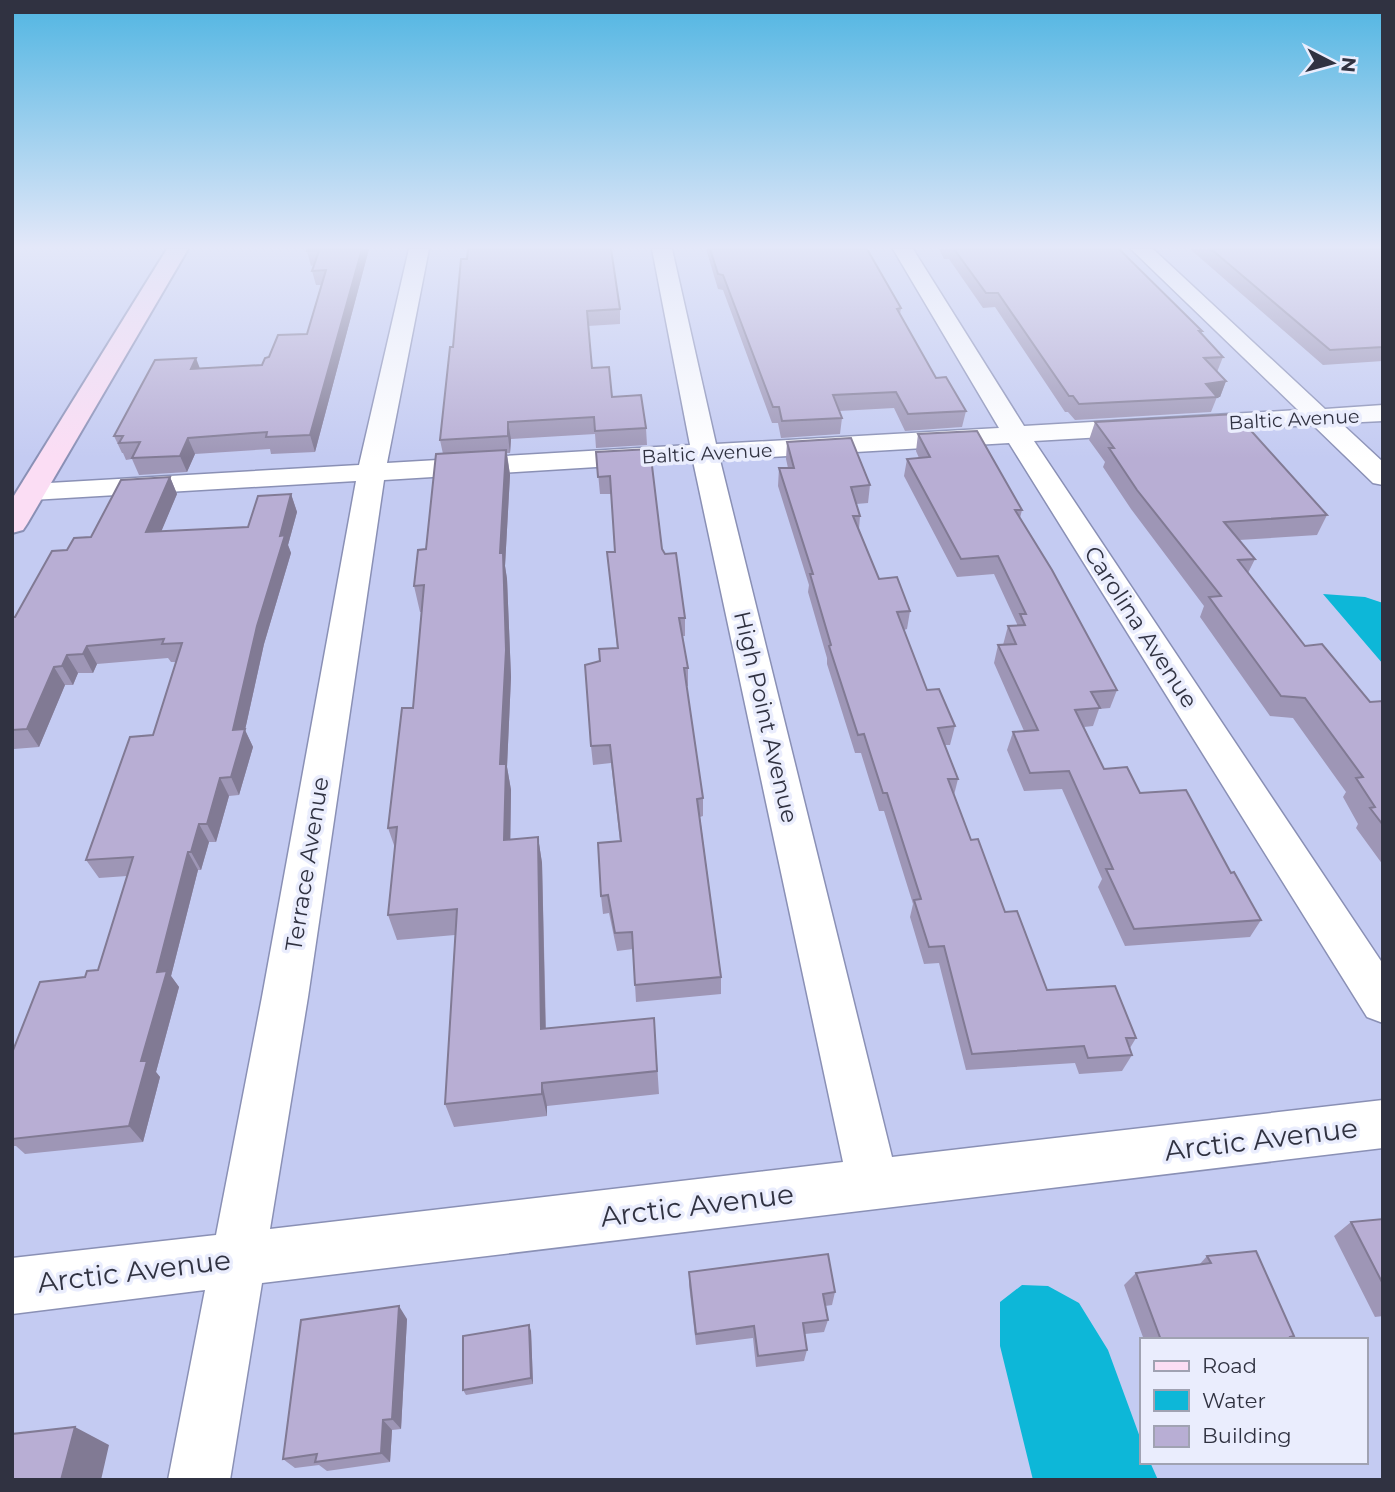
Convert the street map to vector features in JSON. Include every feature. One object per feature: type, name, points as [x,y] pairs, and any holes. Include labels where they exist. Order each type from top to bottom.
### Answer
[{"type":"street","points":[[12,524],[136,319]]},
{"type":"street","name":"Terrace Avenue","points":[[199,1480],[285,997],[371,473],[404,319]]},
{"type":"street","name":"High Point Avenue","points":[[677,319],[705,453],[873,1184]]},
{"type":"street","name":"Carolina Avenue","points":[[945,319],[1017,435],[1383,1003]]},
{"type":"street","points":[[1214,319],[1383,477]]},
{"type":"street","name":"Baltic Avenue","points":[[32,492],[1383,413]]},
{"type":"street","name":"Arctic Avenue","points":[[12,1286],[1383,1124]]},
{"type":"water","points":[[1323,594],[1365,597],[1383,603],[1383,664]]},
{"type":"water","points":[[1022,1285],[1048,1286],[1079,1303],[1108,1350],[1140,1437],[1140,1464],[1151,1464],[1158,1480],[1033,1480],[1000,1346],[1000,1302]]},
{"type":"building","points":[[312,319],[343,319],[310,435],[266,437],[267,432],[188,438],[180,456],[132,458],[140,442],[119,443],[123,436],[114,436],[155,360],[196,358],[191,369],[262,365],[265,358],[269,357],[278,335],[307,334]]},
{"type":"building","points":[[456,319],[588,319],[592,368],[609,367],[612,397],[641,395],[646,428],[595,431],[594,417],[508,422],[508,436],[440,440],[450,347],[453,347]]},
{"type":"building","points":[[740,319],[902,319],[936,378],[946,377],[966,411],[908,414],[896,392],[833,395],[842,418],[782,421],[779,407],[773,407]]},
{"type":"building","points":[[1016,319],[1189,319],[1223,357],[1204,358],[1226,381],[1206,384],[1217,397],[1079,404],[1073,396],[1069,396]]},
{"type":"building","points":[[1293,319],[1383,319],[1383,347],[1330,350]]},
{"type":"building","points":[[1236,414],[1327,515],[1224,522],[1255,559],[1238,560],[1305,646],[1322,644],[1370,702],[1383,701],[1383,825],[1370,808],[1375,807],[1356,778],[1363,777],[1305,698],[1281,696],[1209,597],[1221,596],[1137,490],[1109,448],[1114,448],[1095,422]]},
{"type":"building","points":[[977,431],[1022,510],[1015,510],[1052,570],[1117,690],[1091,692],[1100,708],[1075,710],[1104,769],[1127,767],[1140,793],[1186,790],[1231,873],[1234,872],[1261,920],[1134,929],[1106,869],[1113,869],[1069,771],[1030,773],[1013,732],[1038,730],[998,645],[1016,644],[1008,626],[1025,625],[1020,614],[1026,614],[998,556],[961,559],[907,459],[930,457],[918,434]]},
{"type":"building","points":[[851,438],[870,485],[851,487],[860,516],[853,516],[879,579],[897,577],[910,611],[897,612],[927,690],[939,689],[955,726],[938,728],[958,779],[948,779],[971,840],[978,839],[1005,912],[1017,911],[1047,990],[1115,986],[1136,1038],[1126,1038],[1132,1055],[1088,1058],[1084,1046],[972,1054],[944,946],[929,947],[914,900],[921,899],[887,793],[883,793],[864,734],[858,735],[829,646],[831,645],[810,574],[813,574],[779,468],[794,468],[787,442]]},
{"type":"building","points":[[650,449],[662,549],[665,554],[676,553],[685,618],[679,618],[688,668],[684,668],[703,798],[697,799],[721,977],[635,985],[632,932],[615,933],[608,895],[601,896],[598,843],[621,841],[610,745],[591,746],[585,665],[600,661],[599,649],[618,648],[607,552],[615,552],[610,476],[598,477],[596,452]]},
{"type":"building","points":[[506,450],[500,553],[503,553],[506,650],[500,764],[506,764],[504,840],[538,837],[541,1029],[654,1018],[657,1071],[542,1083],[542,1094],[445,1104],[457,909],[388,915],[397,827],[388,828],[402,708],[413,708],[424,585],[414,586],[418,550],[426,549],[436,454]]},
{"type":"building","points":[[170,477],[146,532],[248,527],[258,496],[291,494],[280,536],[285,535],[257,626],[233,730],[245,729],[231,777],[220,778],[207,824],[199,824],[191,852],[188,852],[157,972],[167,971],[141,1061],[147,1061],[129,1126],[12,1139],[12,1053],[40,982],[85,977],[87,971],[98,970],[133,857],[86,860],[130,737],[153,735],[182,643],[162,644],[164,639],[87,646],[83,654],[67,655],[62,666],[54,667],[27,729],[12,730],[12,617],[15,617],[52,551],[67,550],[74,538],[91,537],[121,480]]},
{"type":"building","points":[[1383,1219],[1383,1284],[1351,1222]]},
{"type":"building","points":[[1256,1251],[1294,1336],[1160,1338],[1136,1273],[1211,1263],[1207,1256]]},
{"type":"building","points":[[828,1254],[835,1292],[823,1294],[828,1320],[803,1323],[807,1350],[758,1356],[754,1326],[696,1334],[689,1272]]},
{"type":"building","points":[[399,1306],[392,1419],[383,1420],[381,1453],[315,1462],[317,1454],[283,1459],[301,1320]]},
{"type":"building","points":[[529,1325],[531,1378],[463,1390],[463,1336]]},
{"type":"building","points":[[75,1427],[61,1480],[12,1480],[12,1434]]}]
